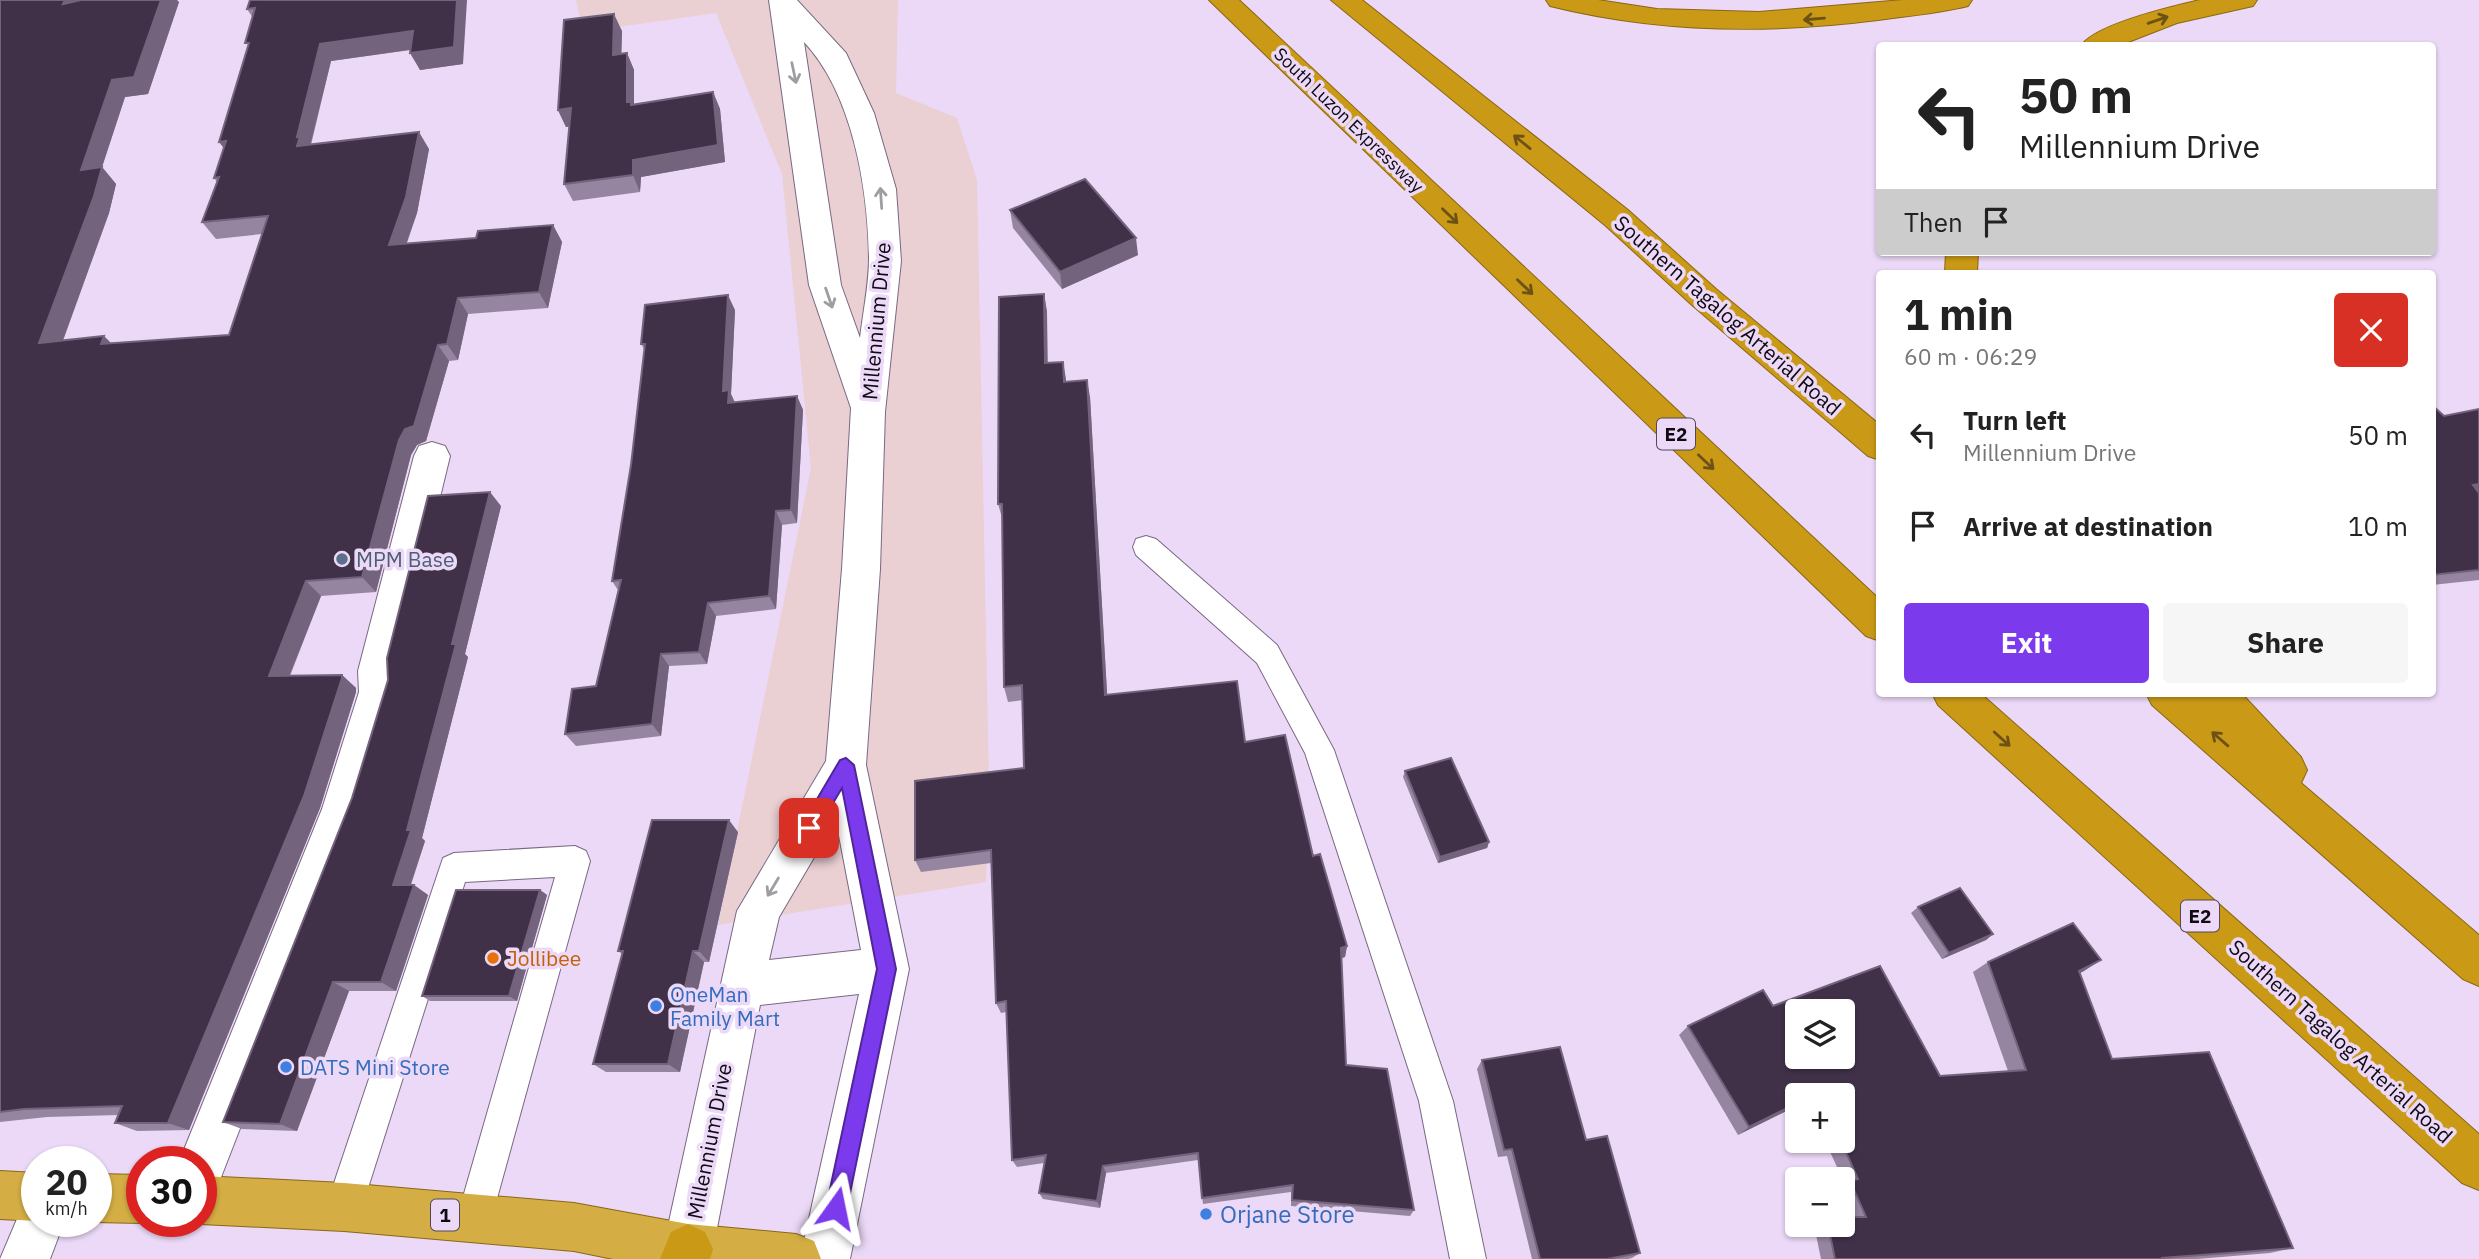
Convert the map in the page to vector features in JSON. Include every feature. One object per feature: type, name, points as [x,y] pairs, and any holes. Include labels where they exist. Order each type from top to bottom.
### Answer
[{"type":"highway","name":"South Luzon Expressway","points":[[1223,0],[1876,621]]},
{"type":"highway","name":"Southern Tagalog Arterial Road","points":[[1345,0],[1576,184],[1876,443]]},
{"type":"highway","points":[[1560,0],[1656,17],[1798,21],[1882,13],[1958,0]]},
{"type":"highway","points":[[2102,42],[2116,34],[2189,9],[2243,0]]},
{"type":"highway","name":"Southern Tagalog Arterial Road","points":[[1956,697],[2464,1152]]},
{"type":"highway","points":[[2171,697],[2479,964]]},
{"type":"highway","points":[[2220,697],[2419,913]]},
{"type":"highway","points":[[0,1195],[21,1196]]},
{"type":"highway","name":"1","points":[[217,1201],[344,1207],[574,1227],[686,1254],[796,1259]]},
{"type":"street","name":"Millennium Drive","points":[[784,3],[825,285],[868,412]]},
{"type":"street","name":"Millennium Drive","points":[[784,3],[836,59],[859,113],[881,189],[885,261],[868,412],[861,569],[846,765],[887,969],[825,1259]]},
{"type":"street","points":[[210,1146],[343,809],[379,692],[378,671],[432,456]]},
{"type":"street","name":"Millennium Drive","points":[[686,1254],[741,985],[759,911],[846,765]]},
{"type":"street","points":[[741,985],[817,974],[887,969]]},
{"type":"street","points":[[25,1259],[34,1237]]},
{"type":"lane","points":[[1146,547],[1267,654],[1319,751],[1436,1101],[1468,1259]]},
{"type":"lane","points":[[344,1207],[454,868],[575,861],[475,1218]]},
{"type":"shaded area","points":[[576,0],[898,0],[896,93],[957,118],[977,180],[989,786],[986,882],[718,925],[811,468],[782,174],[716,13],[583,32]]},
{"type":"building","points":[[0,0],[65,0],[63,4],[81,0],[161,0],[134,77],[112,80],[81,170],[102,167],[94,196],[39,343],[104,336],[101,344],[229,335],[268,216],[202,222],[219,177],[214,178],[226,141],[219,142],[249,43],[245,43],[255,8],[247,9],[250,0],[457,0],[454,47],[410,53],[413,31],[320,44],[297,146],[419,132],[406,197],[389,245],[476,238],[478,231],[553,225],[539,292],[458,298],[447,344],[438,345],[414,426],[405,429],[399,440],[362,577],[306,581],[269,676],[342,675],[342,678],[304,796],[168,1123],[115,1123],[122,1106],[0,1112]]},
{"type":"building","points":[[614,14],[613,55],[627,53],[627,102],[631,102],[631,105],[713,92],[718,145],[633,160],[633,175],[564,184],[571,108],[558,110],[564,20]]},
{"type":"building","points":[[1085,179],[1136,238],[1060,272],[1010,210]]},
{"type":"building","points":[[1044,294],[1045,363],[1063,362],[1064,382],[1087,380],[1105,695],[1237,681],[1245,742],[1285,735],[1313,856],[1320,854],[1347,946],[1341,948],[1346,1065],[1387,1069],[1414,1210],[1292,1200],[1293,1185],[1202,1198],[1198,1153],[1103,1166],[1097,1201],[1039,1193],[1046,1155],[1012,1160],[1006,1001],[996,1003],[991,850],[915,860],[915,781],[1024,768],[1022,685],[1004,687],[1002,504],[998,504],[999,297]]},
{"type":"building","points":[[728,295],[723,391],[729,390],[728,403],[797,396],[791,510],[776,511],[769,596],[708,603],[699,652],[661,654],[652,724],[565,734],[572,689],[596,686],[621,580],[612,581],[631,465],[645,344],[641,344],[645,305]]},
{"type":"building","points":[[2436,409],[2444,416],[2479,409],[2479,484],[2473,485],[2479,493],[2479,570],[2436,575]]},
{"type":"building","points":[[490,492],[452,644],[456,644],[407,830],[411,830],[393,885],[414,885],[381,982],[333,982],[280,1124],[223,1122],[352,798],[388,680],[387,658],[428,496]]},
{"type":"building","points":[[1451,758],[1489,842],[1440,857],[1405,771]]},
{"type":"building","points":[[652,820],[729,820],[699,951],[693,951],[668,1064],[593,1064],[623,951],[618,951]]},
{"type":"building","points":[[1960,888],[1993,934],[1949,953],[1918,907]]},
{"type":"building","points":[[456,890],[540,890],[509,996],[422,996]]},
{"type":"building","points":[[2073,923],[2101,960],[2079,971],[2112,1059],[2209,1052],[2293,1248],[2162,1259],[1835,1259],[1830,1237],[1855,1237],[1855,1217],[1866,1217],[1855,1192],[1855,1180],[1858,1179],[1855,1167],[1846,1153],[1855,1153],[1855,1083],[1785,1083],[1785,1109],[1749,1127],[1688,1026],[1763,990],[1773,1006],[1785,1002],[1785,1069],[1855,1069],[1855,999],[1792,999],[1880,966],[1940,1076],[2026,1070],[1988,962]]},
{"type":"building","points":[[1560,1047],[1586,1140],[1607,1136],[1640,1253],[1607,1259],[1540,1259],[1512,1149],[1504,1150],[1482,1060]]},
{"type":"place","name":"MPM Base","points":[[342,559]]},
{"type":"place","name":"Jollibee","points":[[493,958]]},
{"type":"place","name":"OneMan Family Mart","points":[[656,1006]]},
{"type":"place","name":"DATS Mini Store","points":[[286,1067]]},
{"type":"place","name":"Orjane Store","points":[[1206,1214]]},
{"type":"route","points":[[809,828],[846,765],[887,969],[836,1208]]}]
